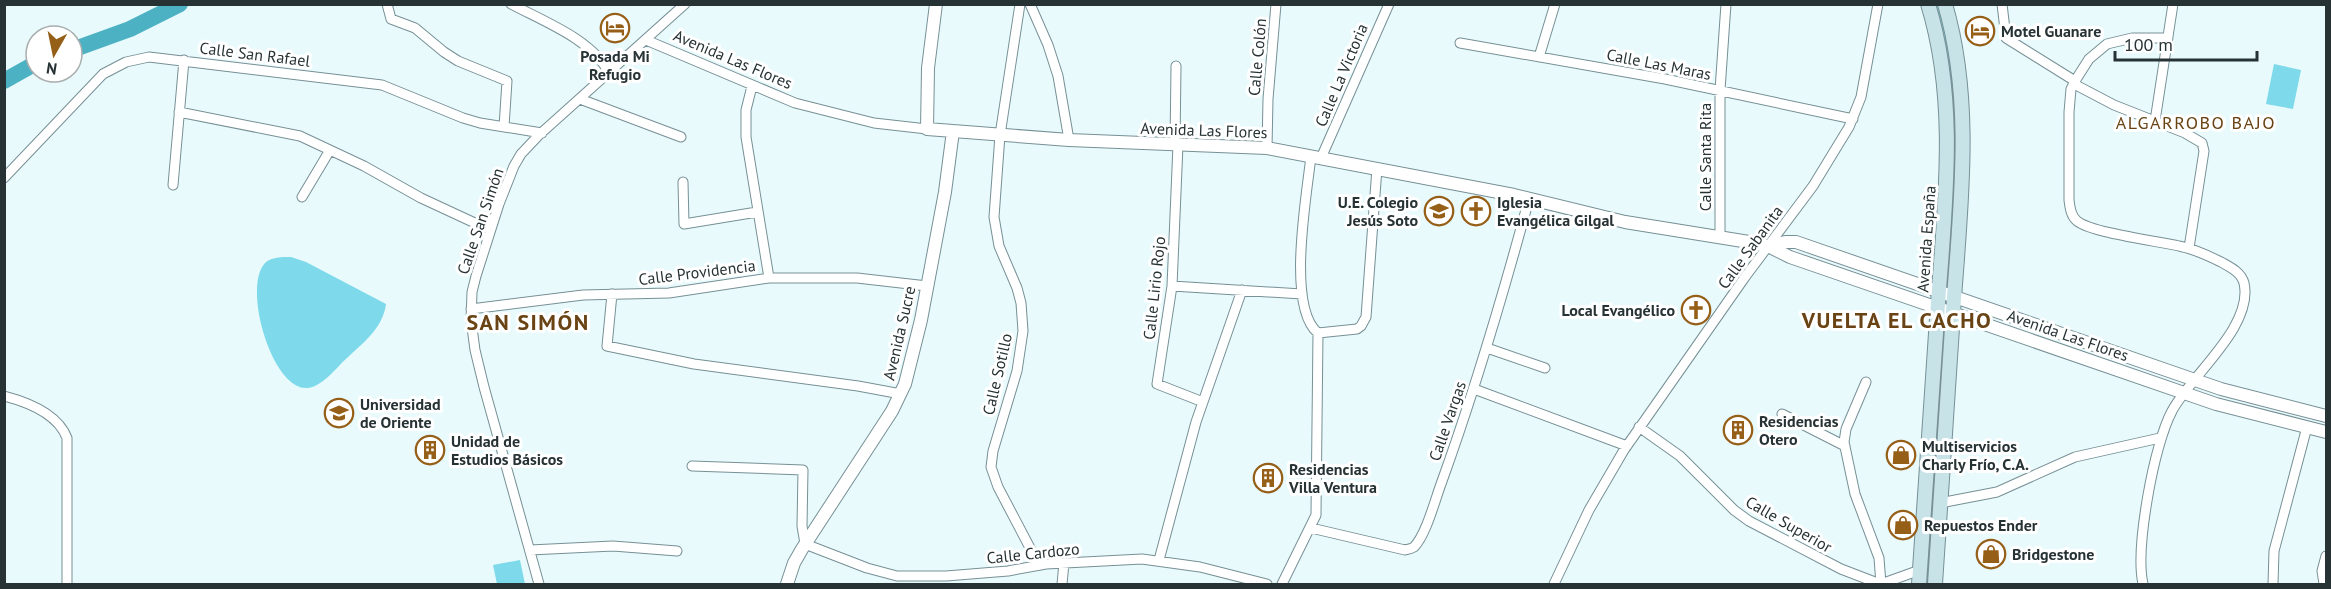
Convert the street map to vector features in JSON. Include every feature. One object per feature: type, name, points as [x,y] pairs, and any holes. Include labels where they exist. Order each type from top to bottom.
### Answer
[{"type":"main road","name":"Avenida España","points":[[1935,585],[1962,188],[1962,117],[1955,54],[1945,4]]},
{"type":"main road","name":"Avenida España","points":[[1919,585],[1946,188],[1947,134],[1943,78],[1930,10]]},
{"type":"main road","points":[[1920,570],[1936,567]]},
{"type":"street","points":[[387,4],[391,19],[394,21],[415,28],[458,61],[507,81],[504,127]]},
{"type":"street","points":[[512,4],[584,46],[599,57],[609,73]]},
{"type":"street","name":"Calle San Simón","points":[[539,585],[477,359],[471,309],[476,276],[490,231],[514,166],[521,154],[685,4]]},
{"type":"street","points":[[927,129],[928,61],[936,4]]},
{"type":"street","name":"Calle Sotillo","points":[[1020,4],[1000,135],[994,202],[995,233],[1017,288],[1022,310],[1023,331],[1017,371],[993,451],[991,466],[998,488],[1039,565]]},
{"type":"street","points":[[1030,4],[1048,45],[1058,76],[1069,140]]},
{"type":"street","name":"Calle Colón","points":[[1267,148],[1268,99],[1276,4]]},
{"type":"street","name":"Calle La Victoria","points":[[1318,333],[1310,326],[1300,283],[1301,250],[1316,157],[1389,4]]},
{"type":"street","points":[[1539,57],[1555,4]]},
{"type":"street","name":"Calle Santa Rita","points":[[1720,237],[1720,90],[1725,4]]},
{"type":"street","name":"Calle Sabanita","points":[[1554,585],[1589,510],[1639,427],[1813,186],[1838,147],[1853,119],[1863,88],[1878,4]]},
{"type":"street","points":[[1922,4],[1930,10]]},
{"type":"street","points":[[2001,4],[2006,38],[2074,83],[2114,105],[2196,138],[2204,147],[2188,248]]},
{"type":"street","points":[[2155,121],[2173,4]]},
{"type":"street","points":[[2143,585],[2142,548],[2160,438],[2171,412],[2184,392],[2227,338],[2241,308],[2244,288],[2242,278],[2230,267],[2188,248],[2084,225],[2073,216],[2069,200],[2069,112],[2074,83],[2089,59],[2108,44],[2132,38],[2168,38]]},
{"type":"street","name":"Avenida Las Flores","points":[[646,40],[795,103],[849,117],[927,129],[1000,135],[1267,148],[1529,199],[1625,222],[1768,246],[1790,257],[2237,410],[2326,432]]},
{"type":"street","name":"Calle Las Maras","points":[[1460,43],[1720,90],[1853,119]]},
{"type":"street","name":"Calle San Rafael","points":[[4,178],[89,87],[112,68],[149,57],[382,85],[464,118],[542,133]]},
{"type":"street","points":[[173,184],[184,60]]},
{"type":"street","name":"Calle Lirio Rojo","points":[[1176,66],[1177,145],[1173,286],[1157,384],[1203,402]]},
{"type":"street","points":[[752,86],[747,102],[745,123],[769,278]]},
{"type":"street","points":[[580,99],[681,137]]},
{"type":"street","points":[[179,112],[290,133],[330,150],[490,231]]},
{"type":"street","name":"Avenida Sucre","points":[[787,585],[794,563],[805,544],[901,394],[910,367],[927,286],[945,192],[952,131]]},
{"type":"street","points":[[302,197],[330,150]]},
{"type":"street","points":[[1282,585],[1311,528],[1316,509],[1318,333],[1357,329],[1366,317],[1377,168]]},
{"type":"street","points":[[683,182],[684,224],[758,212]]},
{"type":"street","name":"Calle Vargas","points":[[1311,528],[1398,548],[1414,547],[1431,510],[1487,348],[1529,199]]},
{"type":"street","name":"Avenida Las Flores","points":[[1768,246],[1796,242],[2195,380],[2241,395],[2326,416]]},
{"type":"street","name":"Calle Providencia","points":[[471,309],[583,295],[669,293],[769,278],[858,278],[927,286]]},
{"type":"street","points":[[1173,286],[1302,294]]},
{"type":"street","points":[[1159,560],[1190,443],[1242,290]]},
{"type":"street","points":[[612,294],[607,346],[694,364],[901,394]]},
{"type":"street","points":[[1487,348],[1545,368]]},
{"type":"street","points":[[1866,382],[1846,429],[1845,446],[1855,494],[1879,558],[1881,585],[1920,570]]},
{"type":"street","points":[[1473,389],[1627,446]]},
{"type":"street","points":[[4,396],[22,401],[42,411],[64,431],[67,446],[67,585]]},
{"type":"street","points":[[1782,414],[1845,446]]},
{"type":"street","name":"Calle Superior","points":[[1639,427],[1680,456],[1734,510],[1749,521],[1859,582],[1881,585]]},
{"type":"street","points":[[2273,585],[2274,551],[2307,427]]},
{"type":"street","points":[[1940,503],[1997,492],[2075,457],[2160,438]]},
{"type":"street","points":[[692,466],[803,470],[802,526],[805,544]]},
{"type":"street","name":"Calle Cardozo","points":[[805,544],[897,580],[989,573],[1064,563],[1159,560],[1228,573],[1267,585]]},
{"type":"street","points":[[530,550],[613,546],[677,551]]},
{"type":"street","points":[[2324,585],[2322,571],[2326,556]]},
{"type":"street","points":[[1062,585],[1064,563]]},
{"type":"shaded area","points":[[1934,5],[1940,5],[1954,89],[1956,173],[1953,231]]},
{"type":"shaded area","points":[[2274,64],[2301,70],[2293,109],[2266,104]]},
{"type":"shaded area","points":[[291,257],[306,262],[386,304],[377,328],[366,341],[318,385],[307,388],[294,384],[282,373],[272,356],[259,314],[257,293],[259,275],[265,263],[273,258]]},
{"type":"shaded area","points":[[520,560],[525,584],[497,584],[493,565]]},
{"type":"waterway","points":[[84,46],[130,29],[180,4]]},
{"type":"waterway","points":[[4,81],[24,70]]},
{"type":"place","name":"Posada Mi Refugio","points":[[615,28]]},
{"type":"place","name":"Motel Guanare","points":[[1980,31]]},
{"type":"place","name":"U.E. Colegio Jesús Soto","points":[[1439,211]]},
{"type":"place","name":"Iglesia Evangélica Gilgal","points":[[1476,211]]},
{"type":"place","name":"Local Evangélico","points":[[1696,310]]},
{"type":"place","name":"Universidad de Oriente","points":[[339,413]]},
{"type":"place","name":"Residencias Otero","points":[[1738,430]]},
{"type":"place","name":"Unidad de Estudios Básicos","points":[[430,450]]},
{"type":"place","name":"Multiservicios Charly Frío, C.A.","points":[[1901,455]]},
{"type":"place","name":"Residencias Villa Ventura","points":[[1268,478]]},
{"type":"place","name":"Repuestos Ender","points":[[1903,525]]},
{"type":"place","name":"Bridgestone","points":[[1991,554]]},
{"type":"district","name":"ALGARROBO BAJO","points":[[2196,123]]},
{"type":"district","name":"VUELTA EL CACHO","points":[[1897,320]]},
{"type":"district","name":"SAN SIMÓN","points":[[528,322]]}]
